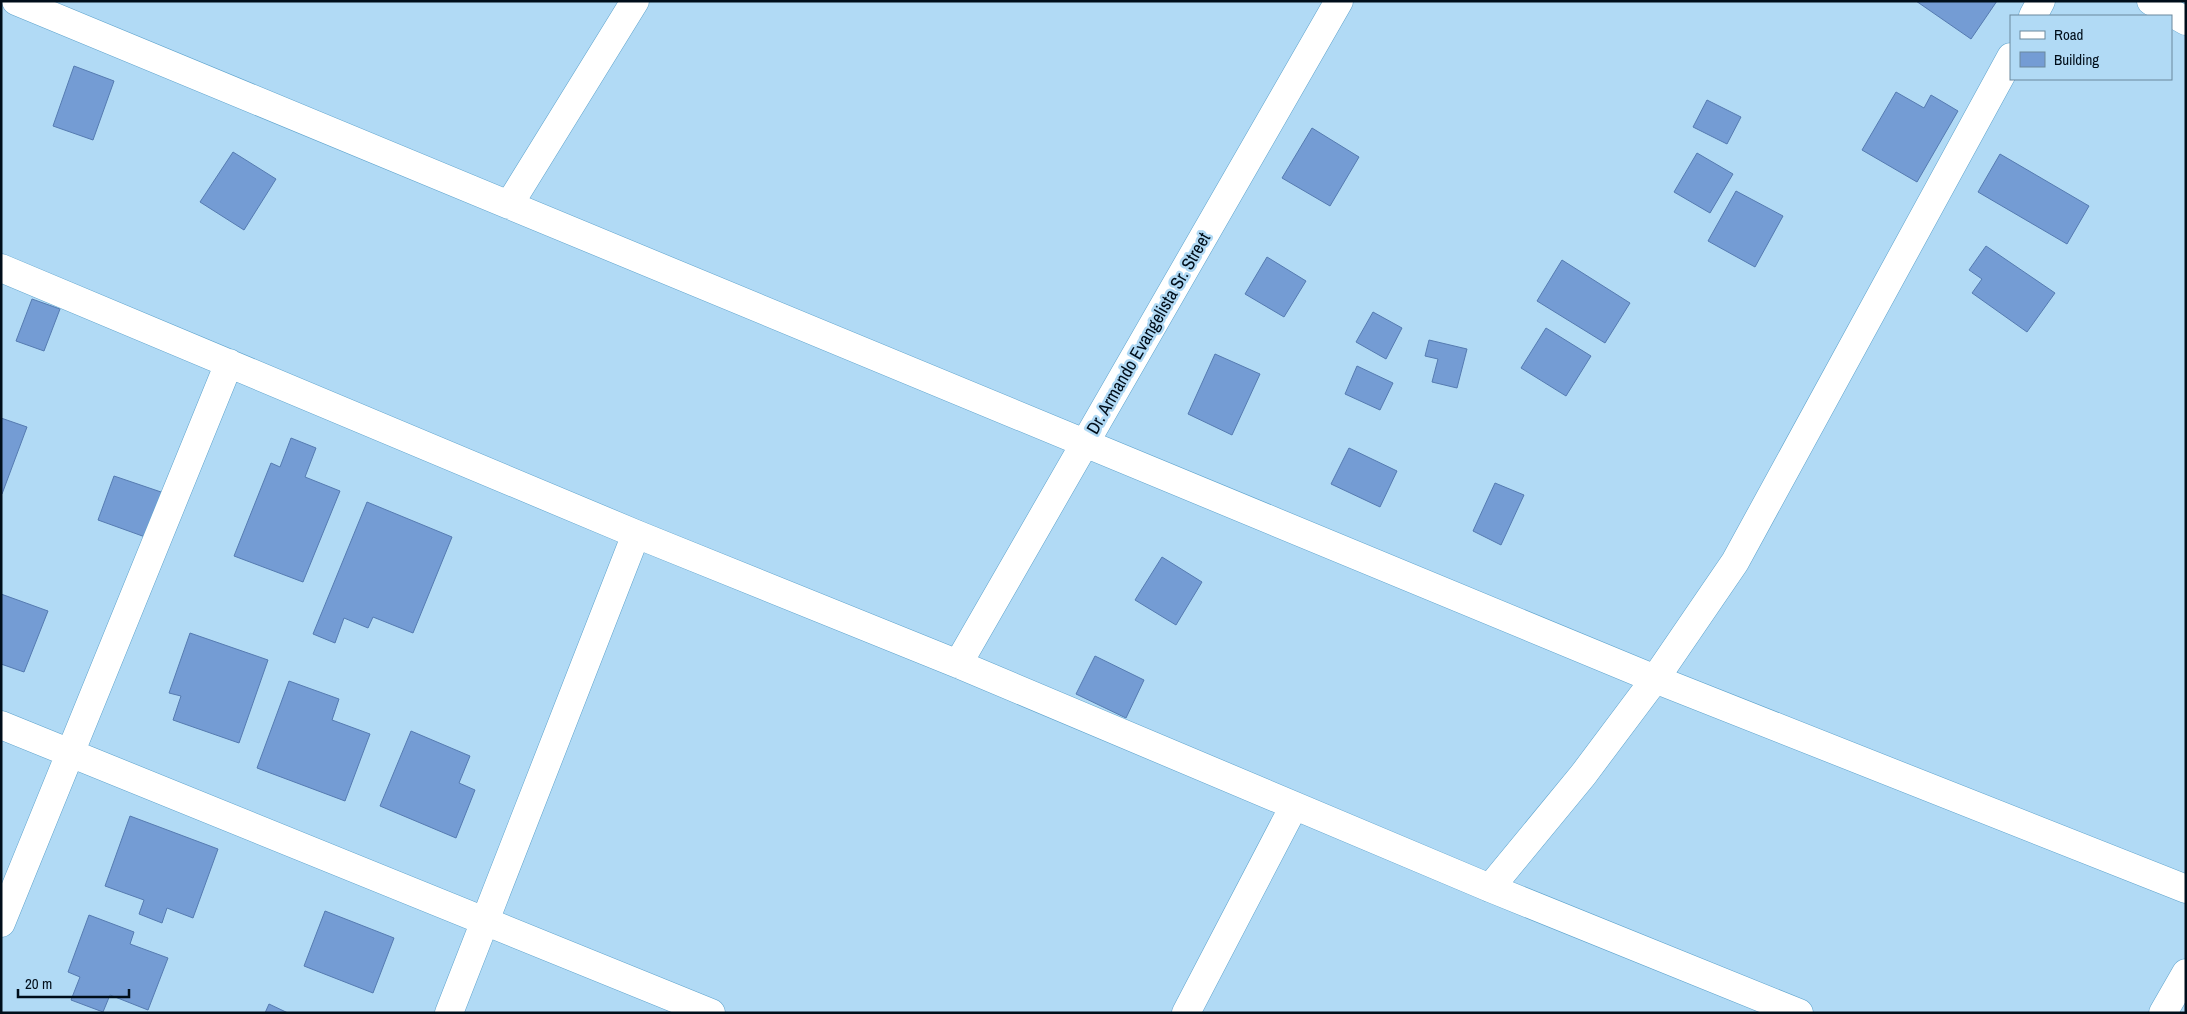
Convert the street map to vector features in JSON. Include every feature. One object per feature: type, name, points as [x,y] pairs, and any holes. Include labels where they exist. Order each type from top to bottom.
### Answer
[{"type":"street","points":[[16,1],[1085,442],[1655,680],[2186,889]]},
{"type":"street","points":[[509,204],[635,1]]},
{"type":"street","name":"Dr. Armando Evangelista Sr. Street","points":[[958,664],[1339,1]]},
{"type":"street","points":[[2034,15],[2041,1]]},
{"type":"street","points":[[2151,1],[2186,21]]},
{"type":"street","points":[[1490,888],[1582,775],[1655,680],[1735,562],[2010,59]]},
{"type":"street","points":[[1,268],[636,534],[958,664],[1490,888],[1799,1013]]},
{"type":"street","points":[[1,923],[72,754],[229,363]]},
{"type":"street","points":[[449,1013],[636,534]]},
{"type":"street","points":[[1,725],[711,1013]]},
{"type":"street","points":[[1186,1013],[1294,806]]},
{"type":"street","points":[[2163,1013],[2186,973]]},
{"type":"building","points":[[1916,1],[1997,1],[1971,39]]},
{"type":"building","points":[[74,66],[114,81],[93,140],[53,126]]},
{"type":"building","points":[[1896,92],[1924,108],[1931,95],[1958,111],[1917,182],[1862,150]]},
{"type":"building","points":[[1707,100],[1741,117],[1727,144],[1693,127]]},
{"type":"building","points":[[1312,128],[1359,157],[1330,206],[1282,178]]},
{"type":"building","points":[[233,152],[276,179],[244,230],[200,202]]},
{"type":"building","points":[[1697,153],[1733,174],[1710,213],[1674,192]]},
{"type":"building","points":[[2000,154],[2089,206],[2067,244],[1978,192]]},
{"type":"building","points":[[1736,191],[1783,216],[1755,267],[1708,241]]},
{"type":"building","points":[[1986,246],[2055,293],[2027,332],[1972,293],[1982,279],[1969,270]]},
{"type":"building","points":[[1267,257],[1306,281],[1284,317],[1245,294]]},
{"type":"building","points":[[1562,260],[1630,303],[1605,343],[1537,301]]},
{"type":"building","points":[[32,299],[60,309],[44,351],[16,341]]},
{"type":"building","points":[[1373,312],[1402,328],[1386,359],[1356,342]]},
{"type":"building","points":[[1546,328],[1591,356],[1566,396],[1521,368]]},
{"type":"building","points":[[1429,340],[1467,349],[1457,388],[1432,382],[1438,359],[1425,356]]},
{"type":"building","points":[[1215,354],[1260,374],[1232,435],[1188,414]]},
{"type":"building","points":[[1357,366],[1393,383],[1380,410],[1345,394]]},
{"type":"building","points":[[1,418],[27,427],[2,494],[1,493]]},
{"type":"building","points":[[291,438],[316,448],[305,477],[340,491],[303,582],[234,556],[271,463],[280,467]]},
{"type":"building","points":[[1349,448],[1397,471],[1380,507],[1331,484]]},
{"type":"building","points":[[114,476],[164,493],[148,538],[98,520]]},
{"type":"building","points":[[1495,483],[1524,495],[1501,545],[1473,531]]},
{"type":"building","points":[[367,502],[452,537],[413,633],[373,617],[368,628],[344,618],[335,643],[313,634]]},
{"type":"building","points":[[1162,557],[1202,582],[1176,625],[1135,600]]},
{"type":"building","points":[[1,594],[48,611],[24,672],[1,664]]},
{"type":"building","points":[[190,633],[268,660],[239,743],[173,720],[181,696],[169,693]]},
{"type":"building","points":[[1095,656],[1144,680],[1126,718],[1076,694]]},
{"type":"building","points":[[289,681],[339,699],[332,720],[370,734],[345,801],[257,768]]},
{"type":"building","points":[[411,731],[470,756],[459,783],[475,790],[456,838],[380,806]]},
{"type":"building","points":[[130,816],[218,849],[193,918],[167,908],[162,923],[139,914],[144,900],[105,886]]},
{"type":"building","points":[[325,911],[394,938],[373,993],[304,966]]},
{"type":"building","points":[[89,915],[134,932],[130,944],[168,958],[148,1010],[110,995],[103,1012],[71,1000],[80,977],[68,972]]},
{"type":"building","points":[[269,1004],[288,1013],[265,1013]]}]
